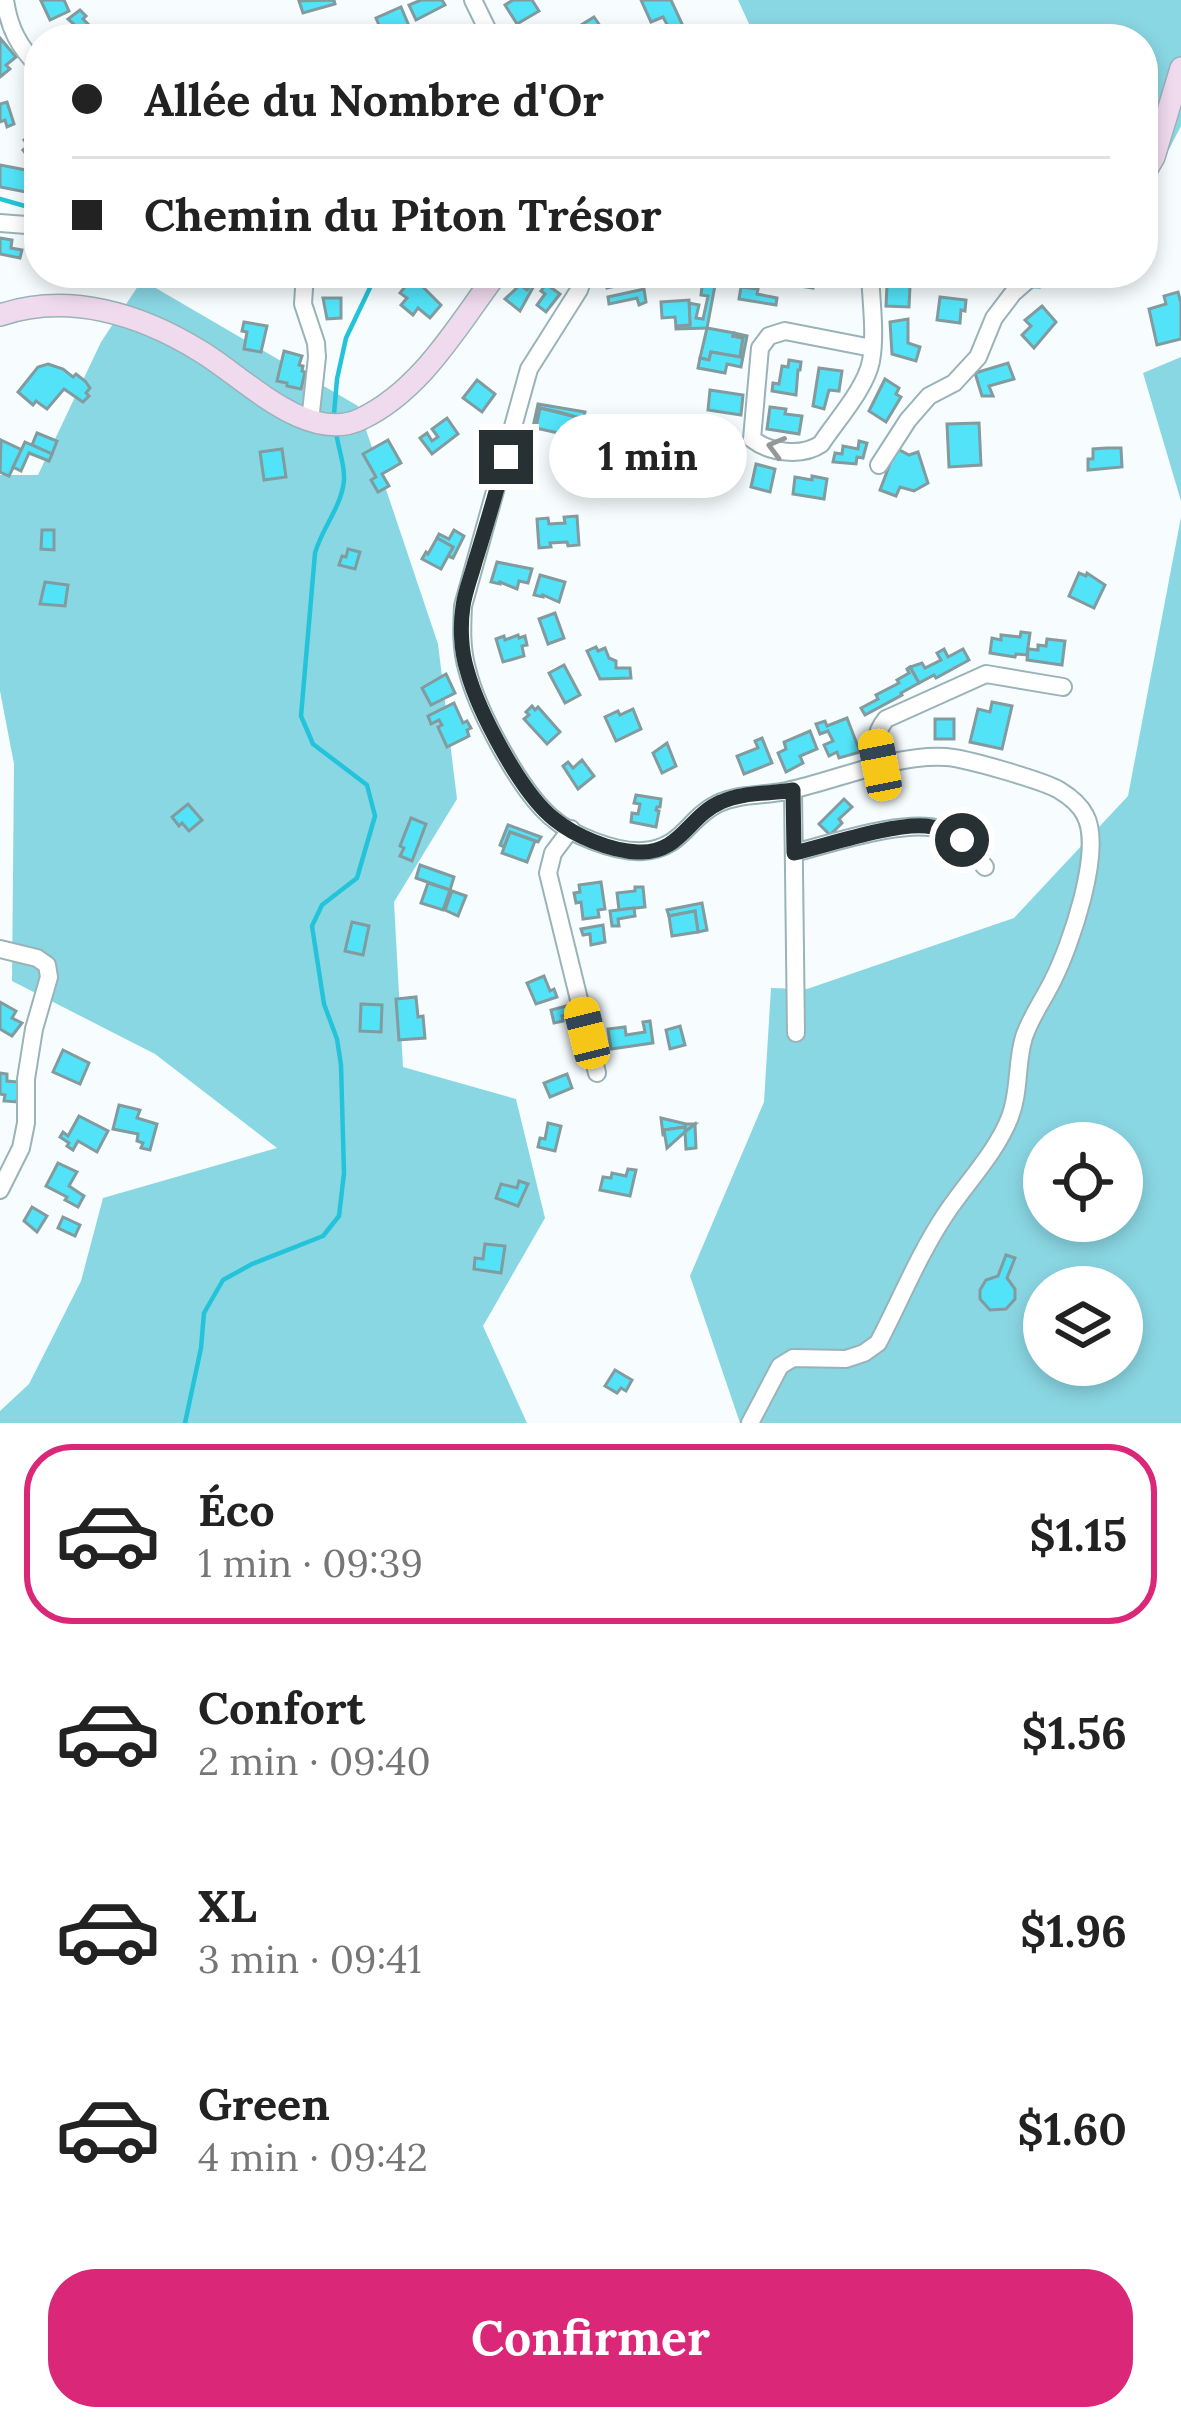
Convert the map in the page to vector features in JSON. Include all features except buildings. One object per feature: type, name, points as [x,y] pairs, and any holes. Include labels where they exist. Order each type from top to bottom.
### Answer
[{"type":"main road","points":[[1158,144],[1181,68]]},
{"type":"main road","points":[[0,315],[65,304],[131,319],[199,350],[287,411],[316,423],[345,424],[395,398],[431,362],[486,288]]},
{"type":"street","points":[[5,0],[8,21],[24,52]]},
{"type":"street","points":[[304,288],[302,304],[316,343],[316,423]]},
{"type":"street","points":[[580,288],[530,369],[462,622],[467,670],[500,746],[552,818],[596,843],[638,852],[661,849],[681,838],[706,810],[739,796],[793,790],[880,765],[946,757],[1057,788],[1077,803],[1089,824],[1085,891],[1054,979],[1023,1040],[1016,1096],[999,1139],[942,1219],[878,1343],[846,1359],[794,1358],[780,1366],[750,1423]]},
{"type":"street","points":[[870,288],[872,348],[871,363],[821,444],[798,453],[759,445],[752,439],[760,348],[769,336],[785,331],[872,348]]},
{"type":"street","points":[[879,465],[929,396],[954,383],[978,357],[994,318],[1019,288]]},
{"type":"street","points":[[880,765],[875,740],[886,719],[976,677],[998,674],[1063,687]]},
{"type":"street","points":[[793,790],[796,1033]]},
{"type":"street","points":[[794,853],[906,826],[928,826],[962,840],[985,867]]},
{"type":"street","points":[[571,829],[553,853],[548,873],[597,1073]]},
{"type":"street","points":[[0,949],[38,958],[47,965],[50,977],[34,1029],[21,1148],[0,1190]]},
{"type":"shaded area","points":[[738,0],[1181,0],[1181,126],[1158,171],[1158,24],[749,24]]},
{"type":"shaded area","points":[[137,288],[156,288],[358,406],[438,644],[457,799],[394,902],[403,1067],[516,1099],[545,1218],[483,1326],[527,1423],[0,1423],[0,1411],[29,1384],[81,1281],[103,1198],[277,1148],[155,1054],[12,981],[14,764],[0,691],[0,475],[38,475],[101,342]]},
{"type":"shaded area","points":[[1181,357],[1181,501],[1143,373]]},
{"type":"shaded area","points":[[1181,517],[1181,1423],[740,1423],[690,1276],[764,1102],[771,988],[807,989],[1014,918],[1128,796]]},
{"type":"waterway","points":[[0,199],[24,206]]},
{"type":"waterway","points":[[334,414],[346,338],[370,288]]},
{"type":"waterway","points":[[185,1423],[204,1313],[223,1280],[323,1236],[339,1216],[344,1173],[341,1065],[324,1004],[312,926],[322,905],[357,878],[375,816],[367,785],[313,744],[301,716],[315,553],[344,480],[336,432]]},
{"type":"route","points":[[506,457],[463,606],[462,639],[467,670],[500,746],[552,818],[596,843],[638,852],[661,849],[681,838],[706,810],[721,802],[793,790],[794,853],[906,826],[945,830],[962,840]]}]
